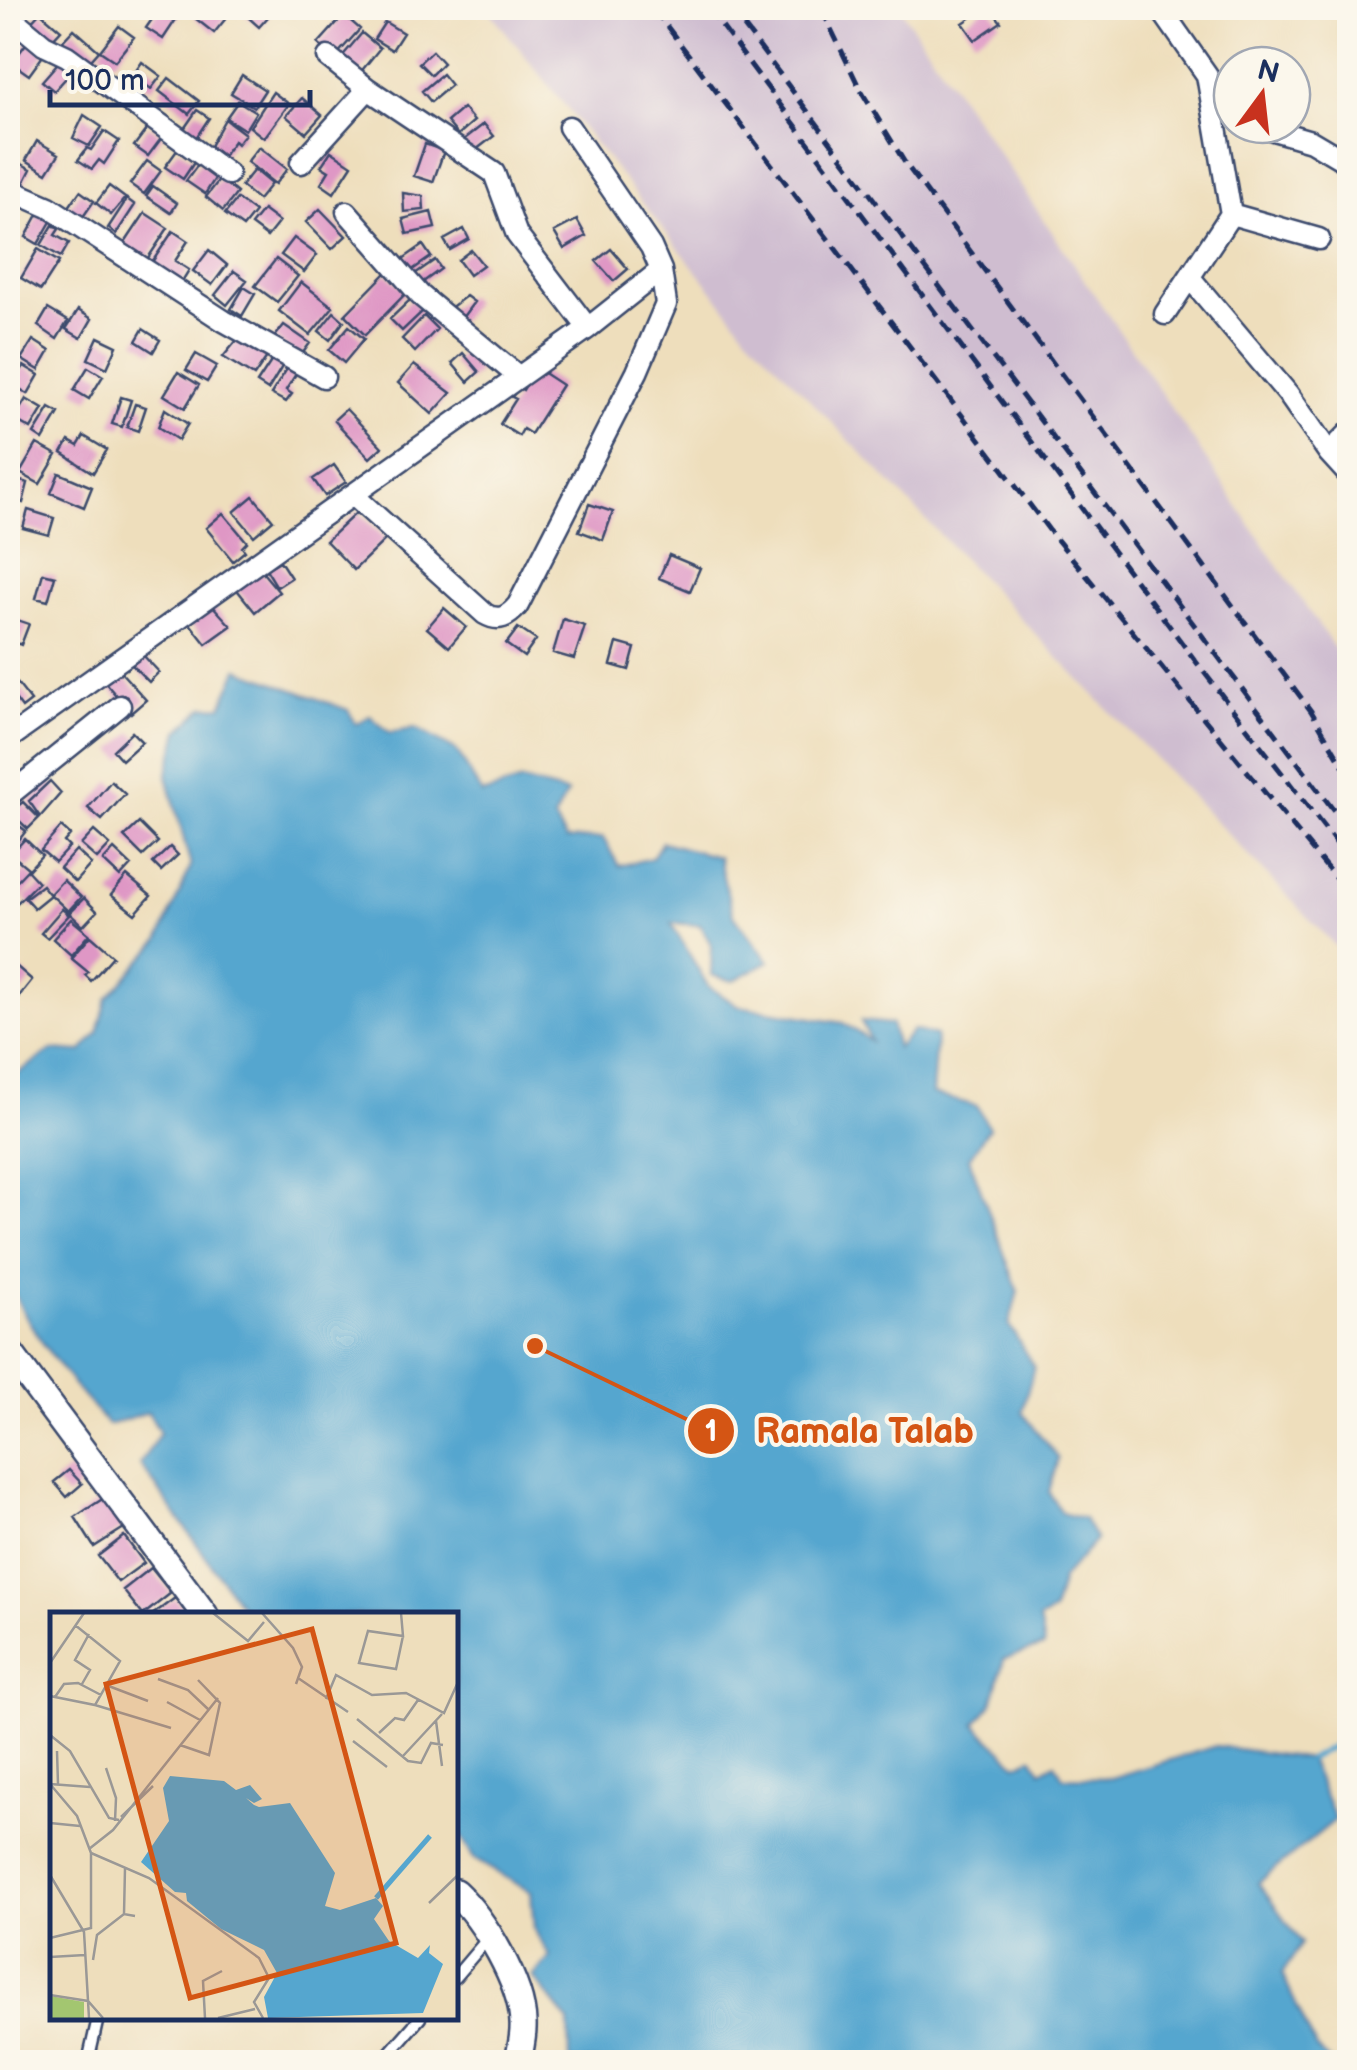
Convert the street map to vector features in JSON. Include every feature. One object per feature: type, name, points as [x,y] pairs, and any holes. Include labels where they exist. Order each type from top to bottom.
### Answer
[{"type":"street","points":[[1160,8],[1202,65],[1212,89]]},
{"type":"street","points":[[8,15],[44,45],[67,56],[228,174]]},
{"type":"street","points":[[328,57],[368,89],[494,173],[517,235],[588,328]]},
{"type":"street","points":[[301,163],[368,89]]},
{"type":"street","points":[[353,495],[485,614],[503,618],[512,612],[666,304],[661,270],[651,247],[569,127]]},
{"type":"street","points":[[1312,142],[1350,164]]},
{"type":"street","points":[[1165,314],[1231,214],[1219,145]]},
{"type":"street","points":[[8,189],[49,207],[224,321],[324,377]]},
{"type":"street","points":[[347,212],[420,295],[519,378]]},
{"type":"street","points":[[1231,214],[1319,238]]},
{"type":"street","points":[[8,739],[519,378],[661,270]]},
{"type":"street","points":[[1191,279],[1288,394],[1350,476]]},
{"type":"street","points":[[1329,453],[1350,432]]},
{"type":"street","points":[[8,796],[120,706]]},
{"type":"street","points":[[8,1350],[203,1612]]},
{"type":"street","points":[[458,1896],[490,1936],[513,1982],[524,2022],[518,2062]]},
{"type":"lane","points":[[458,1973],[490,1936]]},
{"type":"lane","points":[[88,2062],[98,2020]]},
{"type":"lane","points":[[384,2059],[418,2020]]},
{"type":"shaded area","points":[[487,8],[900,8],[1349,670],[1349,960],[747,334]]},
{"type":"water","points":[[238,669],[348,710],[356,724],[370,716],[390,733],[415,728],[457,751],[482,794],[522,781],[567,793],[554,819],[566,840],[603,838],[619,866],[652,858],[662,842],[718,857],[733,915],[769,961],[733,981],[711,975],[712,946],[700,925],[671,923],[708,986],[738,1006],[843,1023],[871,1041],[861,1021],[891,1024],[897,1048],[913,1030],[936,1036],[932,1094],[977,1106],[989,1128],[969,1158],[1018,1291],[1009,1325],[1034,1367],[1022,1412],[1058,1458],[1049,1492],[1061,1513],[1084,1519],[1096,1540],[1062,1579],[1053,1612],[1039,1620],[1044,1646],[1004,1659],[992,1704],[975,1724],[1017,1765],[1032,1757],[1041,1771],[1055,1763],[1063,1777],[1111,1778],[1216,1746],[1309,1759],[1335,1820],[1258,1883],[1302,1943],[1282,1974],[1316,2048],[1332,2062],[570,2062],[569,2022],[533,1977],[550,1957],[534,1929],[531,1892],[474,1859],[458,1831],[458,1612],[245,1612],[140,1464],[160,1433],[148,1412],[108,1425],[40,1338],[8,1281],[8,1080],[52,1050],[81,1052],[98,1033],[107,999],[159,941],[191,866],[167,776],[179,731],[204,707],[222,706]]},
{"type":"building","points":[[160,8],[181,12],[163,39],[146,28]]},
{"type":"building","points":[[204,8],[216,8],[227,17],[214,33],[195,18]]},
{"type":"building","points":[[242,8],[276,8],[259,27]]},
{"type":"building","points":[[990,8],[1001,22],[975,40],[963,23]]},
{"type":"building","points":[[40,12],[61,30],[49,43],[28,25]]},
{"type":"building","points":[[344,15],[360,29],[334,58],[318,44]]},
{"type":"building","points":[[385,22],[403,33],[392,50],[374,39]]},
{"type":"building","points":[[119,26],[134,37],[115,61],[100,51]]},
{"type":"building","points":[[74,29],[99,51],[84,68],[59,45]]},
{"type":"building","points":[[362,33],[380,48],[359,74],[340,59]]},
{"type":"building","points":[[28,41],[45,53],[29,75],[12,63]]},
{"type":"building","points":[[432,51],[443,63],[431,75],[419,63]]},
{"type":"building","points":[[63,57],[75,68],[54,91],[42,81]]},
{"type":"building","points":[[142,62],[161,76],[151,89],[133,75]]},
{"type":"building","points":[[442,74],[451,85],[431,102],[422,91]]},
{"type":"building","points":[[242,75],[265,90],[254,107],[231,93]]},
{"type":"building","points":[[169,78],[199,101],[189,114],[159,91]]},
{"type":"building","points":[[273,92],[289,104],[264,138],[250,127]]},
{"type":"building","points":[[302,98],[322,115],[306,133],[286,116]]},
{"type":"building","points":[[238,101],[256,112],[245,130],[226,118]]},
{"type":"building","points":[[463,108],[474,121],[458,135],[447,122]]},
{"type":"building","points":[[197,110],[209,118],[192,144],[179,136]]},
{"type":"building","points":[[84,115],[102,127],[89,146],[73,138]]},
{"type":"building","points":[[225,119],[245,134],[223,156],[210,146]]},
{"type":"building","points":[[484,124],[494,136],[472,153],[462,141]]},
{"type":"building","points":[[149,126],[163,136],[148,156],[134,146]]},
{"type":"building","points":[[104,131],[119,141],[104,164],[99,160],[92,169],[78,160],[87,148],[91,150]]},
{"type":"building","points":[[37,141],[59,154],[47,173],[26,160]]},
{"type":"building","points":[[425,144],[444,151],[433,182],[414,176]]},
{"type":"building","points":[[259,147],[287,169],[275,184],[247,162]]},
{"type":"building","points":[[178,149],[195,161],[183,179],[165,167]]},
{"type":"building","points":[[331,151],[352,165],[334,193],[321,184],[329,171],[321,166]]},
{"type":"building","points":[[11,158],[31,169],[20,191],[8,185]]},
{"type":"building","points":[[147,161],[161,171],[144,194],[130,184]]},
{"type":"building","points":[[200,162],[218,174],[205,194],[186,181]]},
{"type":"building","points":[[254,170],[271,184],[258,200],[241,186]]},
{"type":"building","points":[[220,179],[237,193],[223,211],[206,197]]},
{"type":"building","points":[[109,186],[125,198],[111,215],[96,203]]},
{"type":"building","points":[[153,186],[177,203],[171,213],[146,196]]},
{"type":"building","points":[[80,191],[94,201],[78,224],[64,214]]},
{"type":"building","points":[[403,193],[423,196],[424,210],[404,212]]},
{"type":"building","points":[[127,199],[135,205],[116,234],[108,228]]},
{"type":"building","points":[[237,199],[255,212],[243,227],[225,214]]},
{"type":"building","points":[[320,209],[346,236],[332,249],[306,222]]},
{"type":"building","points":[[263,210],[279,222],[267,237],[251,225]]},
{"type":"building","points":[[40,211],[53,218],[38,244],[26,237]]},
{"type":"building","points":[[431,212],[435,228],[407,234],[403,219]]},
{"type":"building","points":[[145,213],[168,228],[146,261],[123,246]]},
{"type":"building","points":[[577,220],[586,236],[564,249],[554,232]]},
{"type":"building","points":[[53,225],[59,229],[55,235],[69,243],[61,257],[41,245]]},
{"type":"building","points":[[464,229],[469,239],[450,250],[444,240]]},
{"type":"building","points":[[173,231],[188,241],[175,261],[189,270],[181,283],[150,265]]},
{"type":"building","points":[[294,238],[317,255],[304,272],[281,255]]},
{"type":"building","points":[[423,245],[431,257],[408,273],[400,261]]},
{"type":"building","points":[[38,249],[59,262],[41,290],[21,278]]},
{"type":"building","points":[[611,249],[628,269],[614,281],[596,261]]},
{"type":"building","points":[[209,250],[227,265],[212,285],[193,271]]},
{"type":"building","points":[[471,250],[483,265],[469,275],[458,260]]},
{"type":"building","points":[[276,259],[298,276],[277,302],[255,286]]},
{"type":"building","points":[[435,260],[441,269],[419,285],[412,276]]},
{"type":"building","points":[[234,271],[247,280],[227,305],[215,295]]},
{"type":"building","points":[[386,273],[407,292],[365,335],[345,315]]},
{"type":"building","points":[[301,282],[333,307],[310,335],[279,311]]},
{"type":"building","points":[[244,287],[255,294],[242,316],[231,309]]},
{"type":"building","points":[[466,296],[474,302],[459,322],[445,312]]},
{"type":"building","points":[[411,299],[423,311],[402,331],[390,319]]},
{"type":"building","points":[[48,309],[68,321],[57,339],[38,326]]},
{"type":"building","points":[[78,310],[92,319],[81,338],[66,329]]},
{"type":"building","points":[[334,312],[344,321],[330,340],[319,331]]},
{"type":"building","points":[[424,316],[437,329],[415,352],[402,339]]},
{"type":"building","points":[[284,325],[310,343],[300,357],[274,338]]},
{"type":"building","points":[[349,326],[364,339],[344,363],[329,350]]},
{"type":"building","points":[[143,329],[160,340],[153,352],[136,341]]},
{"type":"building","points":[[243,333],[271,351],[254,376],[223,357]]},
{"type":"building","points":[[98,337],[117,346],[107,368],[88,359]]},
{"type":"building","points":[[33,340],[50,351],[39,370],[21,359]]},
{"type":"building","points":[[463,353],[479,372],[468,382],[452,363]]},
{"type":"building","points":[[196,354],[217,366],[207,382],[186,370]]},
{"type":"building","points":[[276,354],[286,360],[268,390],[257,383]]},
{"type":"building","points":[[290,364],[299,369],[286,390],[292,394],[286,402],[271,394]]},
{"type":"building","points":[[414,365],[451,393],[432,414],[398,383]]},
{"type":"building","points":[[24,366],[39,375],[28,394],[12,384]]},
{"type":"building","points":[[88,367],[103,376],[89,399],[74,390]]},
{"type":"building","points":[[536,368],[562,385],[531,434],[523,429],[519,436],[500,424],[516,399],[512,397],[519,387],[523,390]]},
{"type":"building","points":[[178,372],[199,385],[185,408],[164,395]]},
{"type":"building","points":[[121,397],[131,400],[122,427],[112,424]]},
{"type":"building","points":[[26,399],[43,409],[31,429],[14,419]]},
{"type":"building","points":[[135,404],[146,407],[138,431],[127,427]]},
{"type":"building","points":[[50,408],[59,413],[43,440],[34,434]]},
{"type":"building","points":[[165,409],[188,424],[178,440],[158,427]]},
{"type":"building","points":[[346,409],[382,447],[370,458],[334,420]]},
{"type":"building","points":[[84,436],[107,450],[93,473],[62,453],[69,441],[78,446]]},
{"type":"building","points":[[37,444],[57,455],[40,484],[20,473]]},
{"type":"building","points":[[334,465],[346,482],[325,496],[313,479]]},
{"type":"building","points":[[59,473],[92,487],[84,507],[51,493]]},
{"type":"building","points":[[16,480],[28,483],[23,503],[11,500]]},
{"type":"building","points":[[253,496],[273,520],[254,536],[234,512]]},
{"type":"building","points":[[589,504],[613,512],[603,540],[579,531]]},
{"type":"building","points":[[28,510],[54,518],[49,535],[23,528]]},
{"type":"building","points":[[358,511],[386,539],[354,570],[326,541]]},
{"type":"building","points":[[223,513],[247,542],[242,547],[245,551],[233,561],[206,528]]},
{"type":"building","points":[[669,555],[700,568],[690,591],[659,578]]},
{"type":"building","points":[[280,561],[291,578],[277,587],[266,569]]},
{"type":"building","points":[[259,568],[279,592],[255,612],[234,586]]},
{"type":"building","points":[[43,573],[55,576],[48,601],[36,598]]},
{"type":"building","points":[[211,604],[231,626],[206,644],[188,621]]},
{"type":"building","points":[[444,608],[466,627],[449,647],[427,628]]},
{"type":"building","points":[[8,617],[29,624],[21,645],[8,640]]},
{"type":"building","points":[[563,619],[585,626],[574,659],[553,653]]},
{"type":"building","points":[[518,628],[536,640],[524,657],[506,644]]},
{"type":"building","points":[[617,643],[635,648],[629,670],[611,665]]},
{"type":"building","points":[[140,652],[159,672],[149,682],[129,662]]},
{"type":"building","points":[[118,669],[146,700],[131,713],[103,680]]},
{"type":"building","points":[[10,674],[31,701],[22,708],[8,689]]},
{"type":"building","points":[[132,732],[142,742],[122,760],[113,750]]},
{"type":"building","points":[[50,781],[61,793],[40,817],[29,801]]},
{"type":"building","points":[[111,781],[125,794],[102,820],[88,808]]},
{"type":"building","points":[[23,802],[39,818],[28,829],[10,812]]},
{"type":"building","points":[[9,818],[26,831],[15,845],[8,839]]},
{"type":"building","points":[[139,823],[158,842],[143,856],[124,837]]},
{"type":"building","points":[[61,827],[70,835],[64,842],[69,847],[55,862],[41,850]]},
{"type":"building","points":[[94,831],[110,845],[97,859],[81,845]]},
{"type":"building","points":[[25,839],[42,855],[29,869],[11,854]]},
{"type":"building","points":[[170,847],[178,855],[161,871],[153,863]]},
{"type":"building","points":[[114,849],[131,865],[120,877],[103,861]]},
{"type":"building","points":[[76,850],[91,864],[75,882],[60,868]]},
{"type":"building","points":[[27,870],[38,882],[15,905],[8,890]]},
{"type":"building","points":[[127,876],[151,896],[135,914],[111,895]]},
{"type":"building","points":[[63,880],[81,897],[68,911],[50,894]]},
{"type":"building","points":[[42,885],[50,895],[34,908],[25,898]]},
{"type":"building","points":[[84,898],[97,911],[83,926],[69,913]]},
{"type":"building","points":[[62,909],[69,915],[47,938],[41,933]]},
{"type":"building","points":[[71,919],[89,934],[71,955],[53,939]]},
{"type":"building","points":[[90,936],[113,956],[91,981],[85,975],[88,972],[71,958]]},
{"type":"building","points":[[8,959],[32,980],[8,1010]]},
{"type":"building","points":[[69,1470],[82,1484],[67,1497],[54,1482]]},
{"type":"building","points":[[104,1498],[124,1528],[94,1547],[75,1517]]},
{"type":"building","points":[[124,1536],[144,1563],[118,1582],[98,1556]]},
{"type":"building","points":[[151,1568],[171,1593],[147,1612],[141,1612],[123,1590]]},
{"type":"building","points":[[175,1598],[186,1612],[156,1612]]},
{"type":"waterway","points":[[1309,1759],[1350,1736]]},
{"type":"railway","points":[[653,8],[1049,530],[1350,896]]},
{"type":"railway","points":[[708,8],[1200,667],[1350,861]]},
{"type":"railway","points":[[730,8],[1350,832]]},
{"type":"railway","points":[[821,8],[860,89],[905,163],[1311,711],[1350,777]]},
{"type":"place","name":"Ramala Talab","points":[[535,1346]]}]
